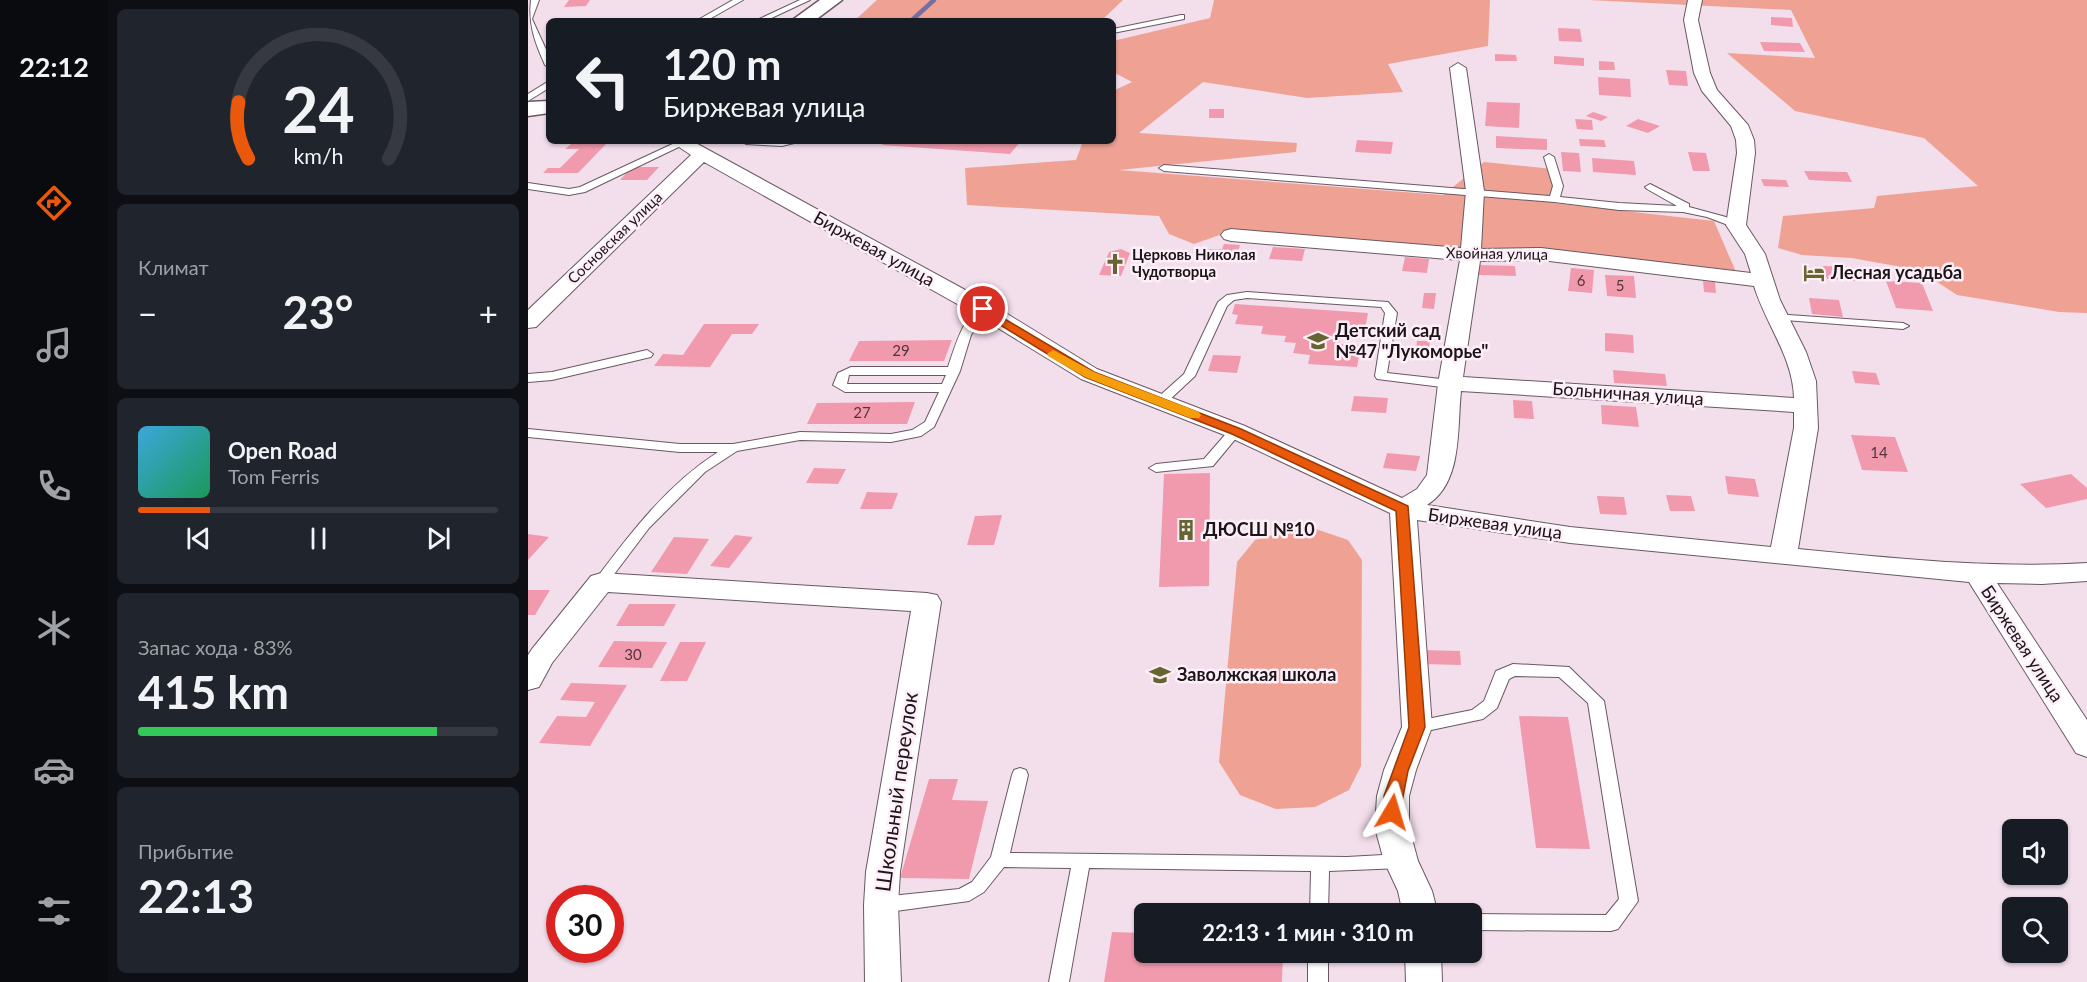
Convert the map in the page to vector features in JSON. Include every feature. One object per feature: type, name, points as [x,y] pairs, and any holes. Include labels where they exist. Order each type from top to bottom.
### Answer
[{"type":"street","points":[[806,18],[833,0]]},
{"type":"street","points":[[1695,0],[1691,20],[1702,73],[1710,91],[1739,125],[1745,140],[1746,153],[1736,225],[1755,254],[1776,316],[1795,352],[1805,381],[1806,428],[1783,557]]},
{"type":"street","points":[[1419,903],[1416,891],[1401,861],[1392,828],[1392,796],[1417,727],[1403,509],[1426,495],[1440,475],[1450,384],[1471,255],[1475,191],[1458,68]]},
{"type":"street","points":[[528,109],[546,107]]},
{"type":"street","name":"Биржевая улица","points":[[688,146],[983,309],[1089,374],[1236,431],[1403,509],[1461,520],[1559,533],[1783,557],[1977,574],[2042,575],[2087,572]]},
{"type":"street","name":"Сосновская улица","points":[[530,319],[688,146]]},
{"type":"street","name":"Хвойная улица","points":[[1231,235],[1471,255],[1541,254],[1762,280]]},
{"type":"street","name":"Больничная улица","points":[[1450,384],[1497,385],[1806,406]]},
{"type":"street","name":"Биржевая улица","points":[[1977,574],[2087,745]]},
{"type":"street","points":[[533,663],[601,582]]},
{"type":"street","name":"Школьный переулок","points":[[601,582],[927,602],[883,872],[881,905],[883,982]]},
{"type":"street","points":[[1424,963],[1424,982]]},
{"type":"lane","points":[[535,0],[528,19],[546,58]]},
{"type":"lane","points":[[706,18],[739,0]]},
{"type":"lane","points":[[766,18],[806,0]]},
{"type":"lane","points":[[763,18],[772,7]]},
{"type":"lane","points":[[1116,30],[1181,16]]},
{"type":"lane","points":[[528,98],[546,86]]},
{"type":"lane","points":[[528,186],[568,192],[582,190],[688,146]]},
{"type":"lane","points":[[1549,157],[1558,186],[1554,200]]},
{"type":"lane","points":[[1164,168],[1475,191],[1626,207],[1689,208],[1721,216],[1736,225]]},
{"type":"lane","points":[[1650,187],[1689,208]]},
{"type":"lane","points":[[1160,402],[1189,376],[1222,304],[1232,297],[1247,295],[1384,304],[1391,313],[1381,376],[1450,384]]},
{"type":"lane","points":[[528,433],[680,448],[733,448],[801,436],[891,438],[916,433],[930,424],[948,388],[972,322],[983,309]]},
{"type":"lane","points":[[1776,316],[1903,326]]},
{"type":"lane","points":[[528,378],[552,376],[647,354]]},
{"type":"lane","points":[[948,388],[845,388],[839,385],[844,373],[851,371],[954,371]]},
{"type":"lane","points":[[1156,468],[1208,463],[1236,431]]},
{"type":"lane","points":[[601,582],[652,517],[700,469],[733,448]]},
{"type":"lane","points":[[1417,727],[1477,715],[1491,704],[1502,675],[1513,670],[1563,671],[1596,701],[1629,901],[1611,923],[1482,922]]},
{"type":"lane","points":[[881,905],[962,896],[978,886],[999,860],[1020,775]]},
{"type":"lane","points":[[999,860],[1320,864],[1401,861]]},
{"type":"lane","points":[[1059,982],[1081,861]]},
{"type":"lane","points":[[1319,903],[1320,864]]},
{"type":"lane","points":[[1318,963],[1318,982]]},
{"type":"shaded area","points":[[877,0],[1123,0],[1104,18],[857,18]]},
{"type":"shaded area","points":[[1214,0],[1490,0],[1488,46],[1388,64],[1403,92],[1307,98],[1203,82],[1139,133],[1297,143],[1296,152],[1119,170],[1443,195],[1484,162],[1552,169],[1552,203],[1714,221],[1736,272],[1231,231],[1194,244],[1169,234],[1159,216],[967,205],[965,168],[1076,160],[1082,144],[1116,144],[1116,90],[1132,82],[1116,74],[1116,40],[1210,18]]},
{"type":"shaded area","points":[[1589,0],[2087,0],[2087,313],[2059,312],[1957,295],[1919,270],[1851,258],[1802,255],[1778,248],[1783,216],[1874,208],[1877,196],[1978,186],[1924,138],[1795,111],[1727,53],[1815,58],[1791,10]]},
{"type":"shaded area","points":[[1316,529],[1348,540],[1362,560],[1361,766],[1349,790],[1315,807],[1276,809],[1240,795],[1219,762],[1237,562],[1255,540],[1287,531]]},
{"type":"building","points":[[569,0],[590,0],[586,6],[564,7]]},
{"type":"building","points":[[1771,17],[1792,18],[1793,27],[1771,25]]},
{"type":"building","points":[[1558,28],[1580,29],[1582,42],[1559,41]]},
{"type":"building","points":[[1760,42],[1800,43],[1805,52],[1764,51]]},
{"type":"building","points":[[1495,54],[1516,55],[1517,61],[1495,61]]},
{"type":"building","points":[[1554,56],[1584,58],[1584,66],[1554,64]]},
{"type":"building","points":[[1599,61],[1614,62],[1615,70],[1599,70]]},
{"type":"building","points":[[1666,70],[1686,71],[1688,86],[1669,85]]},
{"type":"building","points":[[1598,77],[1630,79],[1631,97],[1599,95]]},
{"type":"building","points":[[1487,102],[1520,103],[1519,128],[1485,126]]},
{"type":"building","points":[[1209,109],[1224,109],[1224,118],[1209,118]]},
{"type":"building","points":[[1593,112],[1608,117],[1601,121],[1586,116]]},
{"type":"building","points":[[1575,119],[1592,120],[1593,130],[1577,129]]},
{"type":"building","points":[[1638,119],[1660,126],[1648,133],[1626,126]]},
{"type":"building","points":[[1496,136],[1547,139],[1547,150],[1496,148]]},
{"type":"building","points":[[1579,139],[1604,140],[1606,147],[1580,146]]},
{"type":"building","points":[[1357,140],[1393,142],[1391,154],[1355,152]]},
{"type":"building","points":[[571,144],[606,144],[578,173],[543,173],[548,168],[560,168],[579,149],[565,149]]},
{"type":"building","points":[[883,144],[1018,144],[1010,154]]},
{"type":"building","points":[[1561,152],[1579,153],[1581,172],[1563,171]]},
{"type":"building","points":[[1688,152],[1706,153],[1710,171],[1693,171]]},
{"type":"building","points":[[1592,158],[1634,161],[1636,175],[1593,172]]},
{"type":"building","points":[[632,167],[659,167],[647,180],[620,180]]},
{"type":"building","points":[[1804,171],[1847,172],[1852,182],[1809,180]]},
{"type":"building","points":[[1761,179],[1786,180],[1789,187],[1764,186]]},
{"type":"building","points":[[1224,244],[1240,245],[1236,258],[1198,257],[1201,249],[1222,249]]},
{"type":"building","points":[[1273,247],[1305,249],[1302,261],[1269,259]]},
{"type":"building","name":"Церковь Николая Чудотворца","points":[[1121,249],[1130,253],[1121,276],[1099,275],[1109,252]]},
{"type":"building","points":[[1405,257],[1429,259],[1427,273],[1402,271]]},
{"type":"building","points":[[1477,265],[1515,266],[1516,276],[1478,275]]},
{"type":"building","points":[[1823,266],[1853,267],[1857,281],[1827,279]]},
{"type":"building","points":[[1571,268],[1594,270],[1592,293],[1568,291]]},
{"type":"building","points":[[1605,275],[1634,276],[1636,298],[1607,296]]},
{"type":"building","points":[[1703,281],[1715,282],[1716,293],[1704,292]]},
{"type":"building","points":[[1886,281],[1922,283],[1933,311],[1896,308]]},
{"type":"building","points":[[1424,293],[1436,293],[1434,309],[1422,308]]},
{"type":"building","points":[[1809,298],[1839,300],[1843,317],[1812,314]]},
{"type":"building","points":[[1235,304],[1368,313],[1364,335],[1341,334],[1339,344],[1361,345],[1357,367],[1308,364],[1310,355],[1293,353],[1296,343],[1284,342],[1286,336],[1261,334],[1263,326],[1235,324],[1238,315],[1232,314]]},
{"type":"building","points":[[704,324],[759,324],[752,334],[732,334],[710,367],[654,366],[663,354],[683,355]]},
{"type":"building","points":[[1605,333],[1633,335],[1634,353],[1605,351]]},
{"type":"building","points":[[952,340],[944,361],[849,361],[859,341]]},
{"type":"building","points":[[1417,341],[1430,341],[1428,359],[1415,358]]},
{"type":"building","points":[[1213,355],[1241,356],[1237,373],[1208,371]]},
{"type":"building","points":[[1613,370],[1665,374],[1667,386],[1614,383]]},
{"type":"building","points":[[1852,371],[1876,373],[1880,385],[1855,383]]},
{"type":"building","points":[[1354,396],[1388,398],[1386,413],[1351,411]]},
{"type":"building","points":[[1513,400],[1532,401],[1534,419],[1514,418]]},
{"type":"building","points":[[915,402],[907,424],[807,424],[817,403]]},
{"type":"building","points":[[1601,405],[1636,407],[1639,427],[1602,424]]},
{"type":"building","points":[[1851,435],[1895,437],[1908,472],[1862,470]]},
{"type":"building","points":[[1387,453],[1420,456],[1416,471],[1383,468]]},
{"type":"building","points":[[814,468],[846,469],[838,484],[806,483]]},
{"type":"building","name":"ДЮСШ №10","points":[[1210,473],[1209,586],[1159,587],[1164,474]]},
{"type":"building","points":[[2071,474],[2087,488],[2087,499],[2046,508],[2020,484]]},
{"type":"building","points":[[1725,476],[1755,479],[1759,497],[1728,494]]},
{"type":"building","points":[[867,492],[898,493],[892,509],[860,509]]},
{"type":"building","points":[[1666,495],[1691,496],[1695,511],[1670,511]]},
{"type":"building","points":[[1597,496],[1624,497],[1627,515],[1600,514]]},
{"type":"building","points":[[1002,515],[994,545],[967,545],[975,516]]},
{"type":"building","points":[[528,534],[549,537],[528,560]]},
{"type":"building","points":[[735,535],[753,537],[729,568],[710,566]]},
{"type":"building","points":[[674,537],[709,539],[687,574],[651,572]]},
{"type":"building","points":[[528,590],[550,590],[535,615],[528,615]]},
{"type":"building","points":[[629,604],[676,604],[664,626],[616,626]]},
{"type":"building","points":[[614,641],[667,642],[652,668],[598,667]]},
{"type":"building","points":[[680,642],[706,642],[687,681],[660,681]]},
{"type":"building","points":[[1421,650],[1460,651],[1461,665],[1421,664]]},
{"type":"building","points":[[571,683],[627,685],[590,746],[539,743],[557,716],[586,717],[595,702],[560,700]]},
{"type":"building","points":[[1519,716],[1568,717],[1590,849],[1536,848]]},
{"type":"building","points":[[929,779],[958,779],[952,800],[988,801],[969,879],[900,878]]},
{"type":"building","points":[[1112,932],[1134,933],[1134,963],[1283,963],[1282,982],[1104,982]]},
{"type":"waterway","points":[[914,18],[934,0]]},
{"type":"slow traffic","points":[[1053,354],[1089,374],[1194,415]]},
{"type":"place","name":"Церковь Николая Чудотворца","points":[[1115,264]]},
{"type":"place","name":"Лесная усадьба","points":[[1814,273]]},
{"type":"place","name":"Детский сад №47 \"Лукоморье\"","points":[[1318,341]]},
{"type":"place","name":"ДЮСШ №10","points":[[1186,530]]},
{"type":"place","name":"Заволжская школа","points":[[1160,675]]},
{"type":"route","points":[[983,309],[1089,374],[1236,431],[1403,509],[1417,727],[1392,796],[1392,812]]}]
